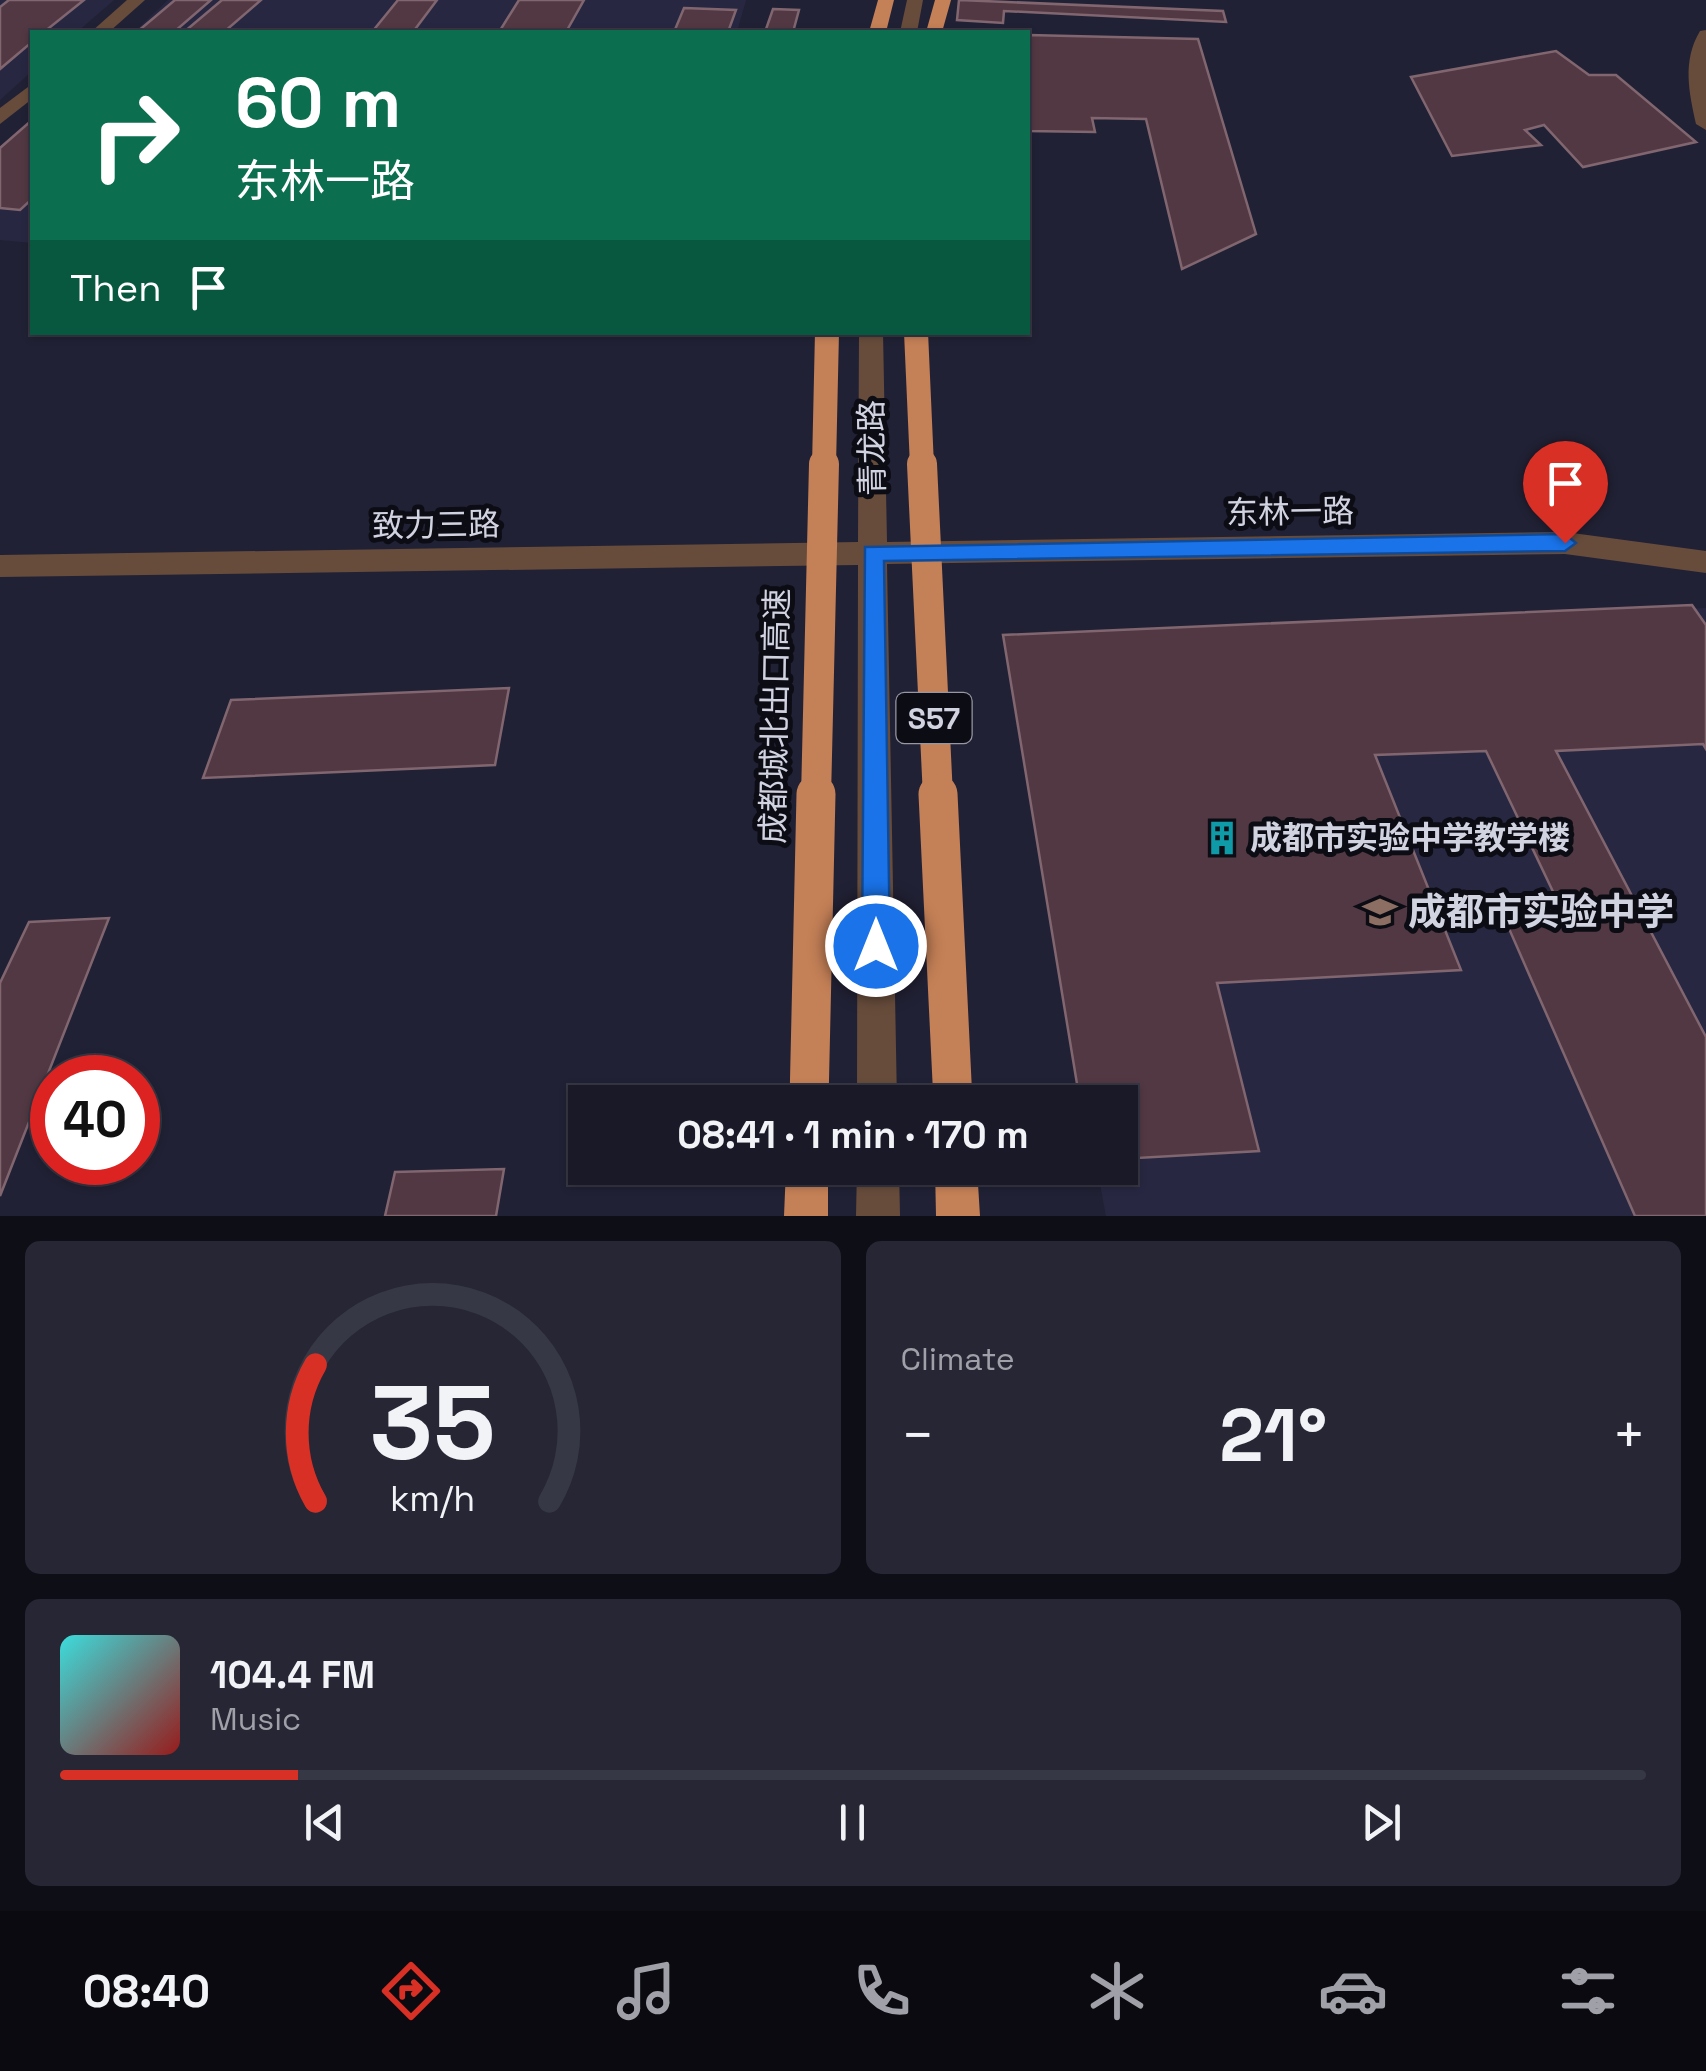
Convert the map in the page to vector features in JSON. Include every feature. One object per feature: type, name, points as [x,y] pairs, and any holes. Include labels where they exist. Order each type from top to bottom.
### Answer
[{"type":"highway","points":[[878,30],[886,0]]},
{"type":"highway","points":[[935,30],[943,0]]},
{"type":"highway","name":"成都城北出口高速","points":[[808,1085],[827,335]]},
{"type":"highway","name":"S57","points":[[916,335],[952,1085]]},
{"type":"highway","points":[[806,1216],[807,1185]]},
{"type":"highway","points":[[957,1185],[958,1216]]},
{"type":"street","points":[[101,30],[137,0]]},
{"type":"street","points":[[909,30],[916,0]]},
{"type":"street","points":[[1706,35],[1700,45],[1697,87],[1706,124]]},
{"type":"street","points":[[0,118],[30,92]]},
{"type":"street","name":"青龙路","points":[[871,335],[877,1085]]},
{"type":"street","name":"东林一路","points":[[873,553],[1565,543],[1706,562]]},
{"type":"street","name":"致力三路","points":[[0,566],[873,553]]},
{"type":"street","points":[[878,1185],[878,1216]]},
{"type":"shaded area","points":[[0,0],[114,0],[79,30],[30,30],[30,73],[0,100]]},
{"type":"shaded area","points":[[168,0],[746,0],[738,30],[136,30]]},
{"type":"shaded area","points":[[30,132],[30,243],[0,240],[0,161]]},
{"type":"shaded area","name":"成都市实验中学","points":[[1706,608],[1706,1216],[1106,1216],[1100,1185],[1138,1185],[1138,1085],[1083,1085],[1022,722],[1086,633]]},
{"type":"building","points":[[9,0],[84,0],[46,30],[30,30],[30,44],[0,69],[0,7]]},
{"type":"building","points":[[175,0],[211,0],[176,30],[139,30]]},
{"type":"building","points":[[222,0],[261,0],[226,30],[186,30]]},
{"type":"building","points":[[398,0],[437,0],[414,30],[374,30]]},
{"type":"building","points":[[519,0],[584,0],[567,30],[500,30]]},
{"type":"building","points":[[959,0],[1223,11],[1226,22],[1004,11],[1003,23],[957,20]]},
{"type":"building","points":[[684,8],[736,10],[729,30],[675,30]]},
{"type":"building","points":[[773,9],[799,10],[794,30],[766,30]]},
{"type":"building","points":[[1030,35],[1198,39],[1256,234],[1182,269],[1146,119],[1092,118],[1095,132],[1030,131]]},
{"type":"building","points":[[1556,51],[1589,75],[1616,75],[1696,142],[1583,167],[1544,125],[1525,130],[1541,145],[1452,156],[1411,77]]},
{"type":"building","points":[[30,122],[30,201],[20,210],[0,208],[0,148]]},
{"type":"building","name":"成都市实验中学","points":[[1692,605],[1706,625],[1706,749],[1703,744],[1556,751],[1706,1037],[1706,1216],[1635,1216],[1507,924],[1567,921],[1486,751],[1375,755],[1461,970],[1217,983],[1259,1151],[1138,1158],[1138,1085],[1077,1085],[1003,635]]},
{"type":"building","points":[[509,688],[495,765],[203,778],[231,700]]},
{"type":"building","points":[[109,918],[55,1055],[30,1055],[30,1119],[0,1196],[0,983],[29,922]]},
{"type":"building","points":[[504,1169],[496,1216],[385,1216],[395,1172]]},
{"type":"place","name":"成都市实验中学教学楼","points":[[1222,838]]},
{"type":"place","name":"成都市实验中学","points":[[1380,912]]},
{"type":"route","points":[[876,946],[873,553],[1565,543]]}]
